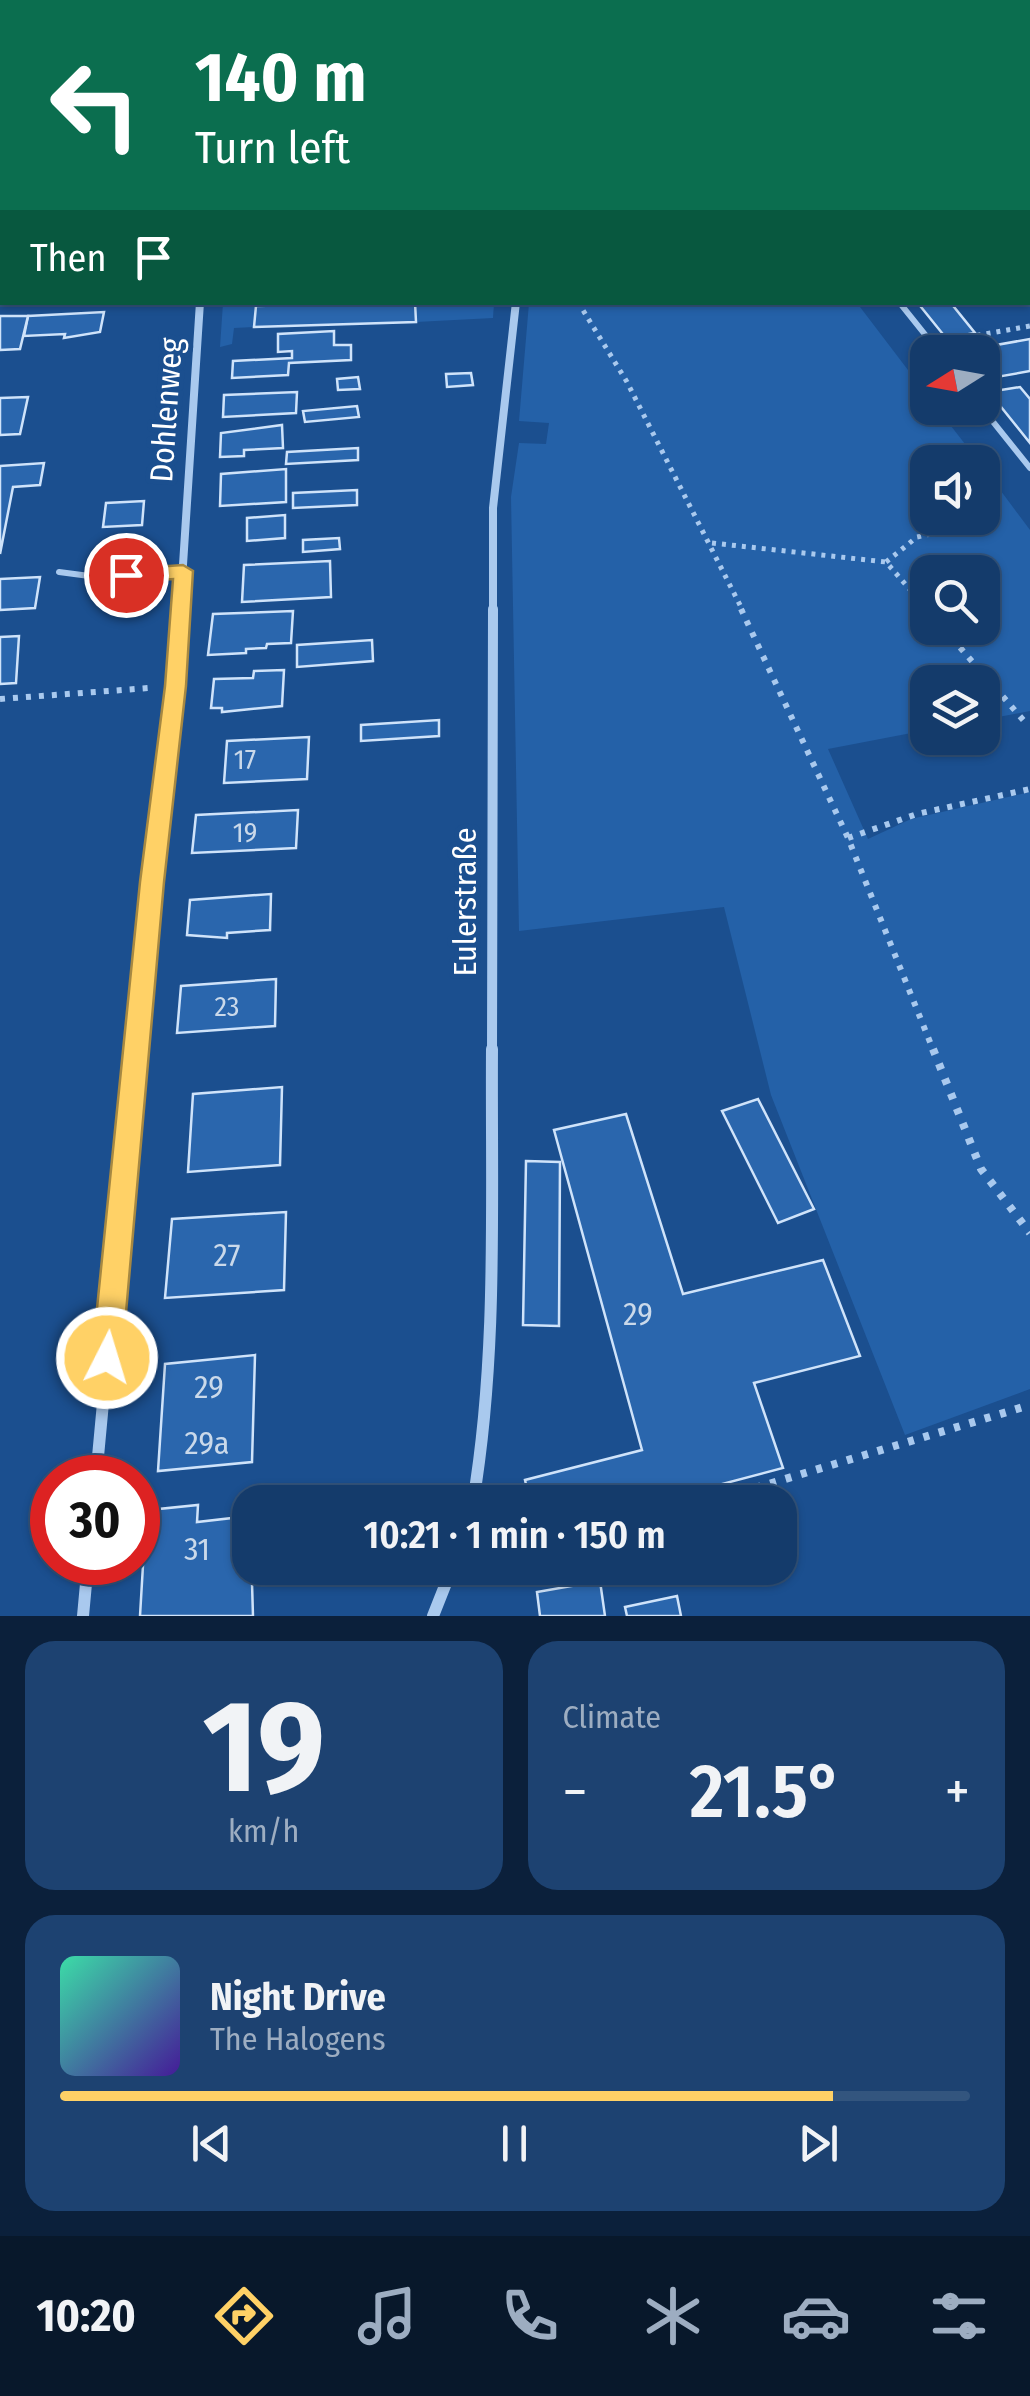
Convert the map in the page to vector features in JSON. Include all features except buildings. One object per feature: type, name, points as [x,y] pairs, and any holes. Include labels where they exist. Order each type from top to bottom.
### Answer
[{"type":"street","name":"Dohlenweg","points":[[98,1455],[152,882],[176,686],[200,305]]},
{"type":"street","name":"Eulerstraße","points":[[477,1485],[492,1324],[493,508],[516,305]]},
{"type":"street","points":[[83,1616],[86,1585]]},
{"type":"street","points":[[433,1616],[445,1585]]},
{"type":"lane","points":[[901,305],[925,335]]},
{"type":"lane","points":[[996,425],[1030,468]]},
{"type":"lane","points":[[59,572],[96,577],[183,571]]},
{"type":"path","points":[[580,305],[627,382],[710,543],[848,838],[981,1169],[1030,1233]]},
{"type":"path","points":[[978,335],[1030,326]]},
{"type":"path","points":[[886,562],[922,535]]},
{"type":"path","points":[[710,543],[886,562],[910,589]]},
{"type":"path","points":[[958,645],[1030,724]]},
{"type":"path","points":[[0,699],[176,686]]},
{"type":"path","points":[[848,838],[917,814],[1030,790]]},
{"type":"path","points":[[765,1485],[1030,1405]]},
{"type":"shaded area","points":[[223,305],[292,305],[257,306],[254,327],[234,328],[232,344],[220,347]]},
{"type":"shaded area","points":[[415,305],[494,305],[493,318],[416,322]]},
{"type":"shaded area","points":[[529,305],[859,305],[910,373],[910,425],[950,425],[966,445],[910,445],[910,535],[1000,535],[1000,490],[1030,530],[1030,711],[1000,717],[1000,665],[910,665],[910,733],[828,749],[868,839],[911,819],[1030,792],[1030,1389],[905,1435],[771,1095],[724,907],[519,931],[511,497],[519,443],[546,444],[549,423],[519,421]]},
{"type":"route","points":[[107,1358],[152,882],[176,686],[183,571],[126,575]]}]
